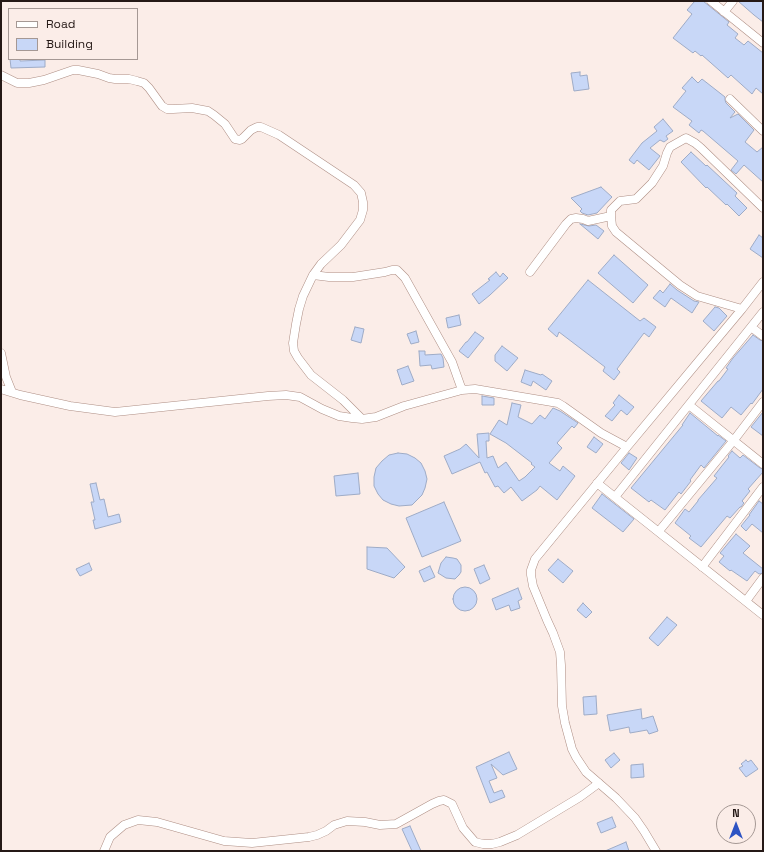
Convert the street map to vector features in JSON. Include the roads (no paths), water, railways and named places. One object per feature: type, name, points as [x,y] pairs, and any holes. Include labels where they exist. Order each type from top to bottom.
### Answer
[{"type":"street","points":[[711,1],[763,43]]},
{"type":"street","points":[[724,12],[732,1]]},
{"type":"street","points":[[1,76],[17,83],[29,83],[44,80],[73,70],[78,70],[109,78],[129,79],[144,83],[162,106],[167,109],[192,108],[208,111],[225,124],[235,139],[238,140],[242,139],[251,130],[257,127],[265,129],[279,135],[354,185],[361,193],[364,202],[360,220],[341,245],[321,264],[313,275],[303,296],[297,317],[293,343],[294,351],[303,366],[311,375],[343,400],[362,419]]},
{"type":"street","points":[[730,99],[763,131]]},
{"type":"street","points":[[742,309],[698,296],[680,285],[616,232],[612,226],[610,216],[611,210],[620,201],[636,198],[652,183],[663,166],[670,147],[686,138],[701,148],[763,208]]},
{"type":"street","points":[[530,272],[571,219],[576,218],[592,221],[610,216]]},
{"type":"street","points":[[313,275],[353,277],[397,270],[404,278],[452,362],[462,390]]},
{"type":"street","points":[[656,851],[635,818],[616,798],[586,772],[574,753],[570,743],[562,706],[562,665],[560,652],[530,575],[535,559],[763,282]]},
{"type":"street","points":[[615,497],[763,312]]},
{"type":"street","points":[[751,327],[763,336]]},
{"type":"street","points":[[1,353],[6,377],[12,392]]},
{"type":"street","points":[[1,389],[70,406],[116,412],[286,395],[300,397],[339,416],[362,419],[376,417],[404,406],[462,390],[475,388],[558,403],[601,433],[627,446]]},
{"type":"street","points":[[658,532],[734,440],[763,402]]},
{"type":"street","points":[[689,405],[763,464]]},
{"type":"street","points":[[597,482],[763,615]]},
{"type":"street","points":[[702,567],[763,487]]},
{"type":"street","points":[[746,601],[763,578]]},
{"type":"street","points":[[104,851],[110,837],[124,825],[138,820],[157,822],[224,841],[252,842],[309,837],[326,831],[334,824],[347,821],[380,825],[396,824],[432,804],[444,800],[452,804],[463,828],[475,842],[492,844],[507,840],[517,835],[580,797],[599,783]]}]
